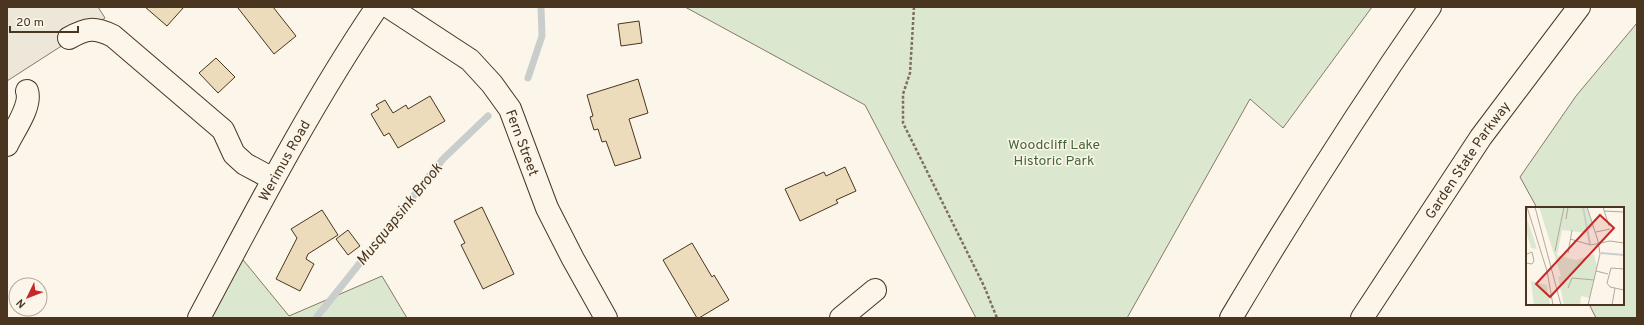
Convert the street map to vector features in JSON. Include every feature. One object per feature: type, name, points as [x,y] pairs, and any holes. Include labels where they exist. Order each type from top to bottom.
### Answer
[{"type":"main road","name":"Werimus Road","points":[[199,318],[272,179],[354,40],[377,7]]},
{"type":"main road","name":"Fern Street","points":[[389,7],[470,60],[492,84],[510,109],[547,208],[606,318]]},
{"type":"main road","points":[[1231,318],[1389,66],[1430,7]]},
{"type":"main road","name":"Garden State Parkway","points":[[1362,318],[1481,137],[1580,7]]},
{"type":"main road","points":[[69,38],[76,34],[94,29],[113,36],[223,130],[234,154],[245,164],[272,179]]},
{"type":"main road","points":[[7,144],[26,107],[29,99],[27,91]]},
{"type":"main road","points":[[841,318],[875,290]]},
{"type":"path","points":[[914,7],[910,73],[904,94],[902,123],[980,279],[997,318]]},
{"type":"green space","name":"Woodcliff Lake Historic Park","points":[[685,7],[1372,7],[1283,128],[1250,99],[1127,318],[976,318],[865,105]]},
{"type":"green space","points":[[1637,23],[1637,318],[1596,318],[1590,305],[1624,305],[1624,207],[1536,207],[1520,177],[1576,96]]},
{"type":"green space","points":[[235,250],[289,316],[382,276],[407,318],[199,318]]},
{"type":"shaded area","points":[[7,7],[98,7],[105,18],[7,81]]},
{"type":"building","points":[[145,7],[184,7],[167,26]]},
{"type":"building","points":[[273,7],[296,36],[274,54],[238,8]]},
{"type":"building","points":[[639,21],[642,43],[621,46],[618,24]]},
{"type":"building","points":[[216,58],[235,77],[218,93],[199,73]]},
{"type":"building","points":[[638,79],[648,113],[629,119],[641,158],[615,166],[606,141],[602,142],[598,129],[594,130],[590,117],[593,116],[587,95]]},
{"type":"building","points":[[430,96],[445,121],[398,148],[389,133],[384,136],[371,114],[379,109],[376,105],[385,100],[393,113],[406,105],[408,109]]},
{"type":"building","points":[[845,167],[856,191],[836,200],[838,203],[800,221],[785,189],[824,172],[826,176]]},
{"type":"building","points":[[482,207],[514,274],[483,289],[461,245],[465,243],[454,221]]},
{"type":"building","points":[[322,210],[338,235],[308,254],[306,259],[314,264],[300,291],[276,279],[297,238],[291,229]]},
{"type":"building","points":[[348,230],[360,246],[348,255],[336,239]]},
{"type":"building","points":[[692,243],[712,277],[714,275],[729,300],[699,318],[697,318],[663,260]]},
{"type":"waterway","name":"Musquapsink Brook","points":[[528,78],[542,36],[541,7]]},
{"type":"waterway","name":"Musquapsink Brook","points":[[316,318],[443,159],[488,116]]}]
